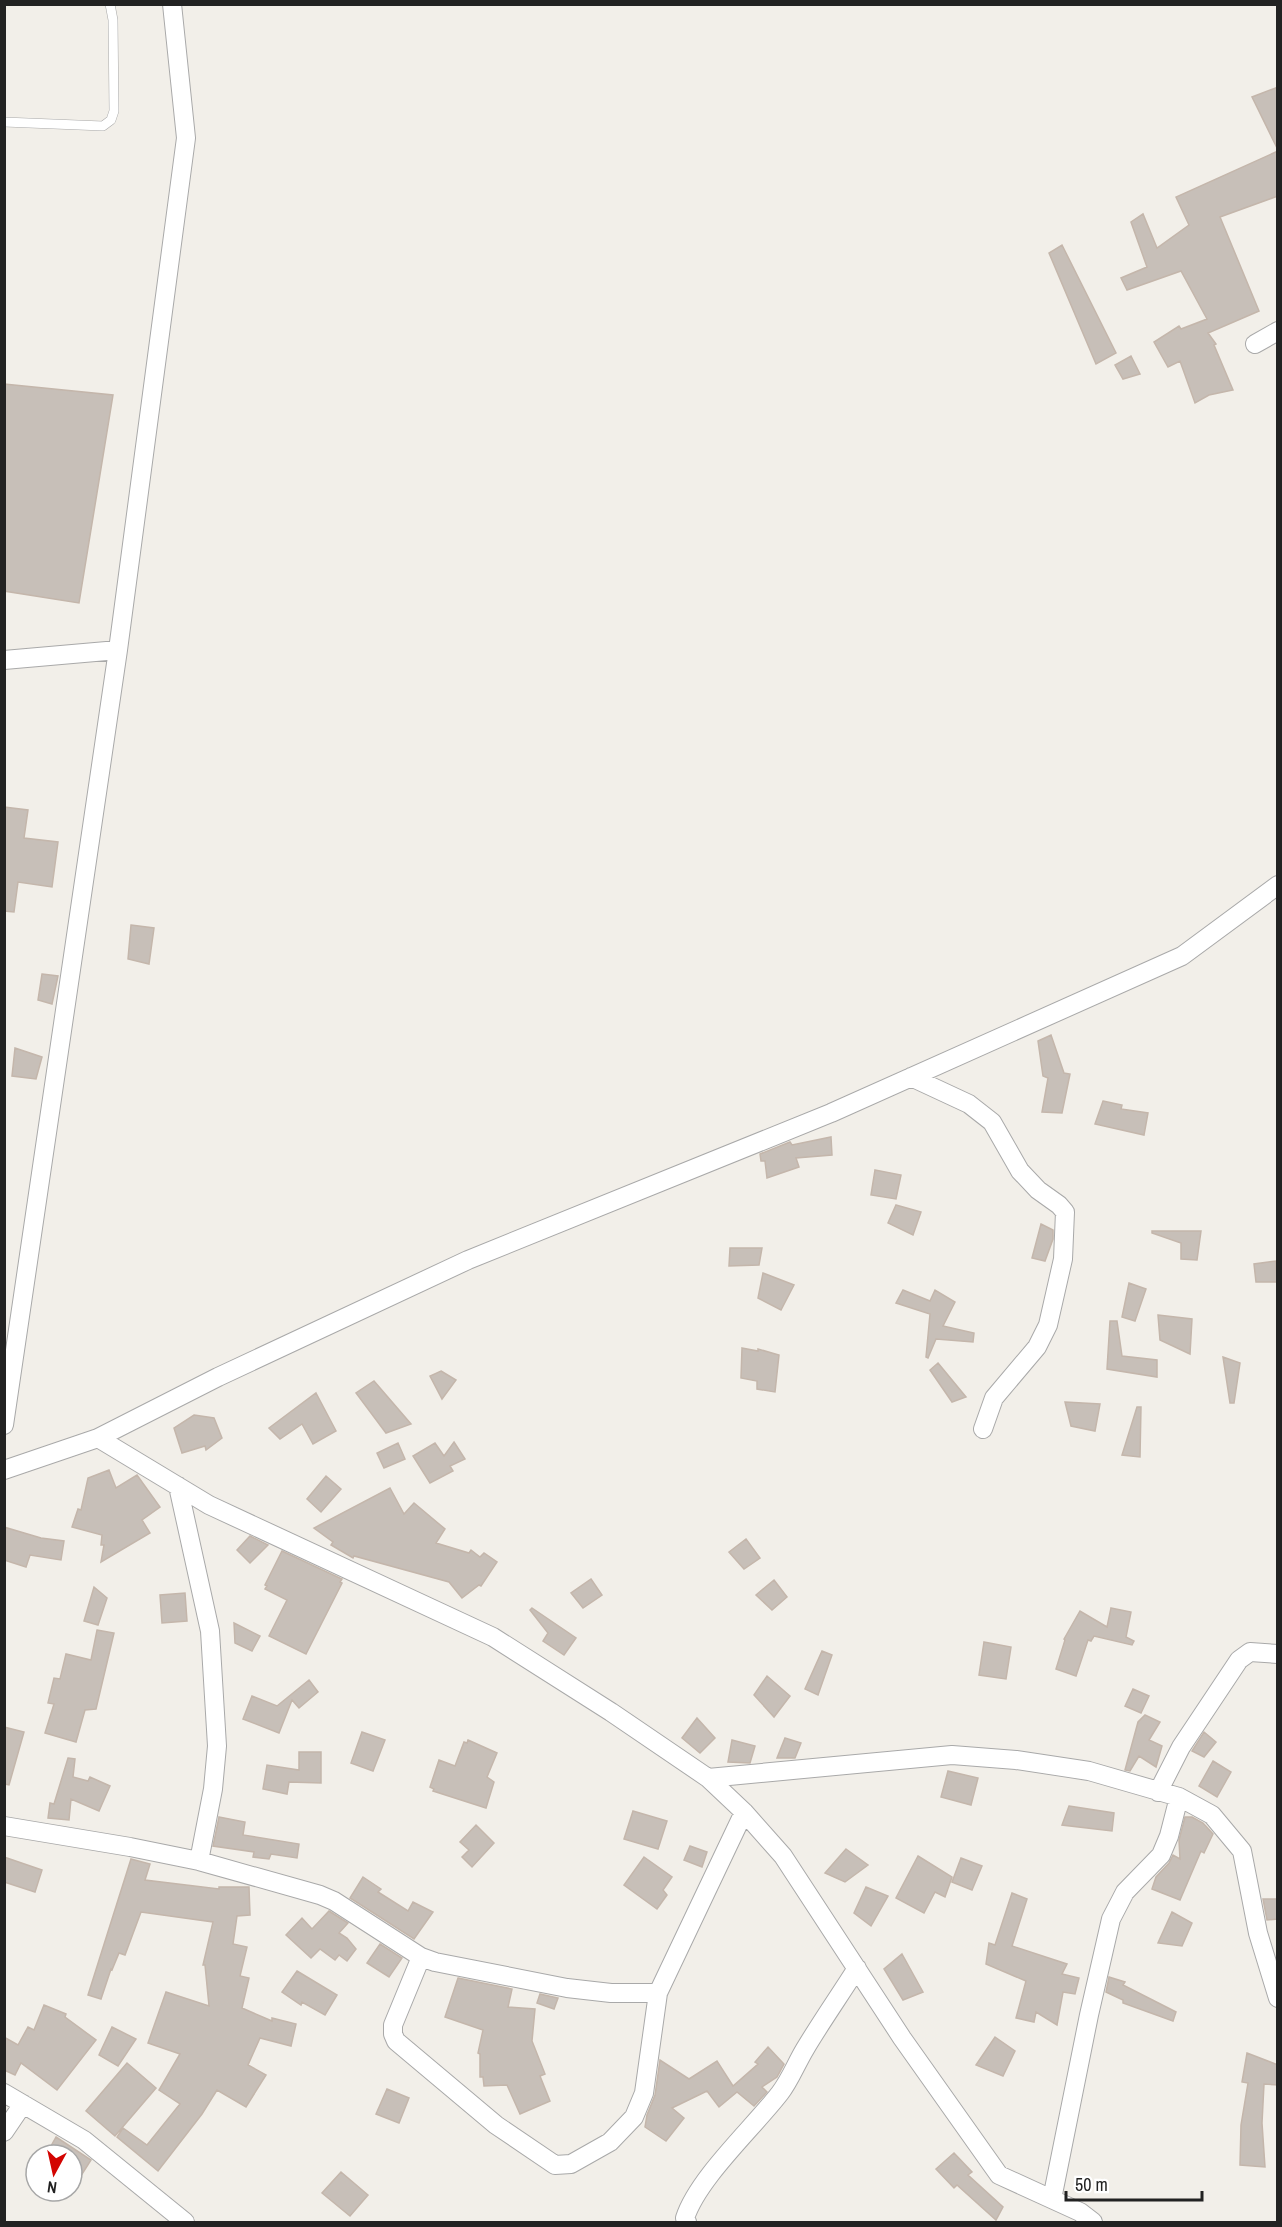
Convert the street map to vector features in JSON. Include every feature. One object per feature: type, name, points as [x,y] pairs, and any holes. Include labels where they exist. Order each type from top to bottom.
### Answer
[{"type":"street","points":[[4,1425],[118,650],[186,138],[172,4]]},
{"type":"street","points":[[1255,344],[1278,331]]},
{"type":"street","points":[[4,660],[118,650]]},
{"type":"street","points":[[4,1470],[98,1438],[218,1377],[468,1260],[831,1113],[1182,956],[1278,885]]},
{"type":"street","points":[[911,1077],[969,1104],[992,1122],[1020,1171],[1038,1190],[1065,1212],[1063,1259],[1048,1325],[1037,1347],[994,1398],[983,1429]]},
{"type":"street","points":[[98,1438],[209,1505],[493,1637],[611,1712],[708,1778],[744,1812],[783,1856],[902,2038],[999,2175],[1080,2212],[1093,2223]]},
{"type":"street","points":[[178,1486],[210,1631],[217,1746],[213,1789],[199,1862]]},
{"type":"street","points":[[1158,1792],[1181,1747],[1239,1659],[1250,1652],[1278,1654]]},
{"type":"street","points":[[708,1778],[951,1755],[1016,1760],[1089,1771],[1179,1797],[1212,1815],[1242,1851],[1258,1933],[1278,1998]]},
{"type":"street","points":[[1052,2199],[1111,1919],[1125,1892],[1161,1855],[1169,1836],[1179,1797]]},
{"type":"street","points":[[421,1957],[393,2025],[396,2041],[496,2125],[555,2165],[571,2164],[610,2142],[634,2117],[644,2093],[658,1993],[744,1812]]},
{"type":"street","points":[[4,1826],[130,1847],[288,1885],[334,1901],[421,1957],[435,1962],[567,1988],[611,1993],[658,1993]]},
{"type":"street","points":[[687,2223],[685,2218],[688,2209],[706,2182],[792,2075],[804,2051],[857,1968]]},
{"type":"street","points":[[4,2093],[84,2140],[185,2223]]},
{"type":"street","points":[[4,2132],[23,2104]]},
{"type":"lane","points":[[4,122],[103,126],[111,120],[114,99],[113,20],[110,4]]},
{"type":"building","points":[[1278,87],[1278,150],[1252,97]]},
{"type":"building","points":[[1278,151],[1278,196],[1220,217],[1259,311],[1208,333],[1216,344],[1214,345],[1233,390],[1209,395],[1195,403],[1180,361],[1168,367],[1154,342],[1179,326],[1181,329],[1207,319],[1181,271],[1127,290],[1121,278],[1147,267],[1131,222],[1143,214],[1157,248],[1189,225],[1176,197]]},
{"type":"building","points":[[1062,245],[1116,353],[1096,364],[1049,253]]},
{"type":"building","points":[[1131,356],[1140,374],[1123,379],[1115,365]]},
{"type":"building","points":[[4,384],[113,395],[79,603],[4,591]]},
{"type":"building","points":[[4,807],[28,810],[24,838],[58,842],[52,887],[18,882],[14,912],[4,911]]},
{"type":"building","points":[[131,925],[154,928],[149,964],[128,959]]},
{"type":"building","points":[[42,974],[58,976],[52,1004],[38,1000]]},
{"type":"building","points":[[1051,1035],[1064,1073],[1070,1074],[1062,1113],[1042,1112],[1048,1078],[1043,1076],[1038,1041]]},
{"type":"building","points":[[15,1048],[42,1057],[36,1079],[12,1076]]},
{"type":"building","points":[[1103,1101],[1122,1105],[1121,1109],[1148,1113],[1144,1135],[1095,1124]]},
{"type":"building","points":[[831,1137],[832,1155],[796,1158],[799,1167],[767,1178],[765,1161],[761,1161],[760,1154],[790,1142],[792,1145]]},
{"type":"building","points":[[875,1170],[901,1175],[896,1199],[871,1195]]},
{"type":"building","points":[[896,1205],[921,1212],[913,1235],[888,1223]]},
{"type":"building","points":[[1041,1224],[1053,1230],[1053,1239],[1045,1261],[1032,1258]]},
{"type":"building","points":[[1152,1231],[1201,1231],[1197,1260],[1181,1259],[1181,1243],[1152,1233]]},
{"type":"building","points":[[730,1248],[762,1248],[759,1265],[729,1266]]},
{"type":"building","points":[[1276,1261],[1277,1282],[1256,1282],[1254,1264]]},
{"type":"building","points":[[763,1273],[794,1285],[781,1310],[758,1298]]},
{"type":"building","points":[[1129,1283],[1146,1289],[1135,1321],[1122,1317]]},
{"type":"building","points":[[903,1290],[930,1301],[935,1290],[955,1302],[943,1326],[974,1333],[973,1342],[936,1339],[928,1358],[926,1357],[930,1314],[896,1303]]},
{"type":"building","points":[[1158,1315],[1192,1319],[1190,1354],[1160,1340]]},
{"type":"building","points":[[1110,1321],[1117,1321],[1122,1356],[1157,1360],[1157,1377],[1107,1369]]},
{"type":"building","points":[[742,1348],[758,1351],[758,1349],[779,1355],[775,1392],[757,1389],[757,1381],[741,1378]]},
{"type":"building","points":[[1223,1357],[1240,1363],[1234,1403],[1230,1403]]},
{"type":"building","points":[[938,1363],[966,1397],[952,1402],[930,1370]]},
{"type":"building","points":[[441,1371],[456,1380],[442,1399],[430,1376]]},
{"type":"building","points":[[374,1381],[411,1424],[386,1433],[356,1393]]},
{"type":"building","points":[[316,1393],[336,1431],[313,1444],[302,1424],[280,1439],[269,1428]]},
{"type":"building","points":[[1065,1402],[1100,1404],[1095,1431],[1071,1426]]},
{"type":"building","points":[[1137,1407],[1141,1407],[1140,1457],[1122,1455]]},
{"type":"building","points":[[194,1415],[214,1418],[222,1438],[206,1450],[205,1446],[182,1453],[174,1428]]},
{"type":"building","points":[[454,1442],[465,1459],[450,1466],[453,1471],[430,1483],[413,1456],[435,1443],[444,1456]]},
{"type":"building","points":[[398,1443],[405,1459],[384,1468],[377,1453]]},
{"type":"building","points":[[109,1470],[116,1488],[137,1475],[160,1507],[142,1520],[150,1533],[101,1562],[104,1545],[101,1545],[102,1535],[72,1527],[78,1509],[81,1510],[88,1478]]},
{"type":"building","points":[[326,1476],[341,1489],[321,1512],[307,1499]]},
{"type":"building","points":[[390,1488],[404,1514],[414,1503],[445,1529],[436,1543],[469,1553],[471,1550],[480,1557],[484,1553],[497,1562],[481,1586],[479,1585],[462,1598],[449,1582],[354,1556],[353,1558],[331,1545],[333,1542],[314,1528]]},
{"type":"building","points":[[4,1527],[41,1538],[64,1541],[61,1560],[30,1555],[26,1567],[4,1560]]},
{"type":"building","points":[[250,1536],[268,1545],[250,1563],[237,1550]]},
{"type":"building","points":[[746,1539],[760,1558],[744,1569],[729,1552]]},
{"type":"building","points":[[282,1551],[342,1579],[306,1654],[269,1636],[287,1600],[265,1589]]},
{"type":"building","points":[[591,1579],[602,1595],[583,1608],[571,1593]]},
{"type":"building","points":[[774,1580],[787,1597],[772,1610],[756,1595]]},
{"type":"building","points":[[94,1587],[107,1598],[98,1625],[84,1621]]},
{"type":"building","points":[[185,1593],[187,1621],[162,1623],[160,1595]]},
{"type":"building","points":[[532,1608],[576,1638],[564,1655],[543,1641],[548,1633],[530,1610]]},
{"type":"building","points":[[1111,1608],[1131,1612],[1126,1637],[1134,1641],[1132,1645],[1094,1636],[1091,1641],[1088,1640],[1076,1676],[1056,1669],[1064,1639],[1080,1611],[1107,1627]]},
{"type":"building","points":[[234,1623],[260,1636],[252,1651],[235,1643]]},
{"type":"building","points":[[97,1630],[114,1633],[96,1709],[85,1710],[76,1742],[45,1733],[54,1704],[48,1703],[54,1678],[60,1679],[66,1654],[91,1660]]},
{"type":"building","points":[[984,1642],[1011,1647],[1006,1679],[979,1675]]},
{"type":"building","points":[[822,1651],[832,1655],[818,1695],[805,1689]]},
{"type":"building","points":[[767,1676],[790,1696],[774,1717],[754,1695]]},
{"type":"building","points":[[309,1680],[318,1692],[299,1708],[292,1700],[279,1733],[243,1719],[252,1696],[277,1706]]},
{"type":"building","points":[[1133,1689],[1149,1696],[1141,1713],[1125,1706]]},
{"type":"building","points":[[1145,1715],[1160,1722],[1149,1740],[1162,1746],[1156,1767],[1139,1756],[1130,1771],[1125,1770],[1138,1722]]},
{"type":"building","points":[[697,1718],[715,1738],[700,1753],[682,1738]]},
{"type":"building","points":[[4,1727],[24,1732],[9,1785],[4,1784]]},
{"type":"building","points":[[362,1732],[385,1740],[373,1771],[351,1763]]},
{"type":"building","points":[[1204,1732],[1216,1742],[1204,1757],[1192,1751]]},
{"type":"building","points":[[785,1738],[801,1743],[795,1758],[777,1758]]},
{"type":"building","points":[[468,1740],[497,1753],[487,1777],[494,1782],[486,1808],[433,1791],[434,1789],[430,1787],[439,1760],[455,1766],[464,1742],[467,1743]]},
{"type":"building","points":[[732,1740],[755,1746],[750,1763],[728,1762]]},
{"type":"building","points":[[299,1752],[321,1752],[321,1783],[289,1782],[287,1794],[263,1789],[267,1765],[299,1770]]},
{"type":"building","points":[[68,1758],[75,1759],[73,1777],[88,1781],[90,1777],[110,1786],[99,1811],[71,1799],[69,1820],[48,1818],[50,1803],[54,1804]]},
{"type":"building","points":[[1213,1761],[1231,1772],[1217,1797],[1199,1786]]},
{"type":"building","points":[[948,1771],[978,1778],[971,1805],[941,1797]]},
{"type":"building","points":[[1069,1806],[1114,1813],[1112,1831],[1062,1825]]},
{"type":"building","points":[[633,1811],[667,1821],[658,1849],[624,1839]]},
{"type":"building","points":[[219,1817],[245,1822],[243,1835],[299,1844],[297,1858],[271,1854],[269,1859],[253,1857],[254,1852],[213,1846]]},
{"type":"building","points":[[1185,1817],[1192,1817],[1203,1823],[1213,1834],[1204,1853],[1201,1851],[1180,1900],[1152,1889],[1156,1877],[1173,1855],[1180,1859],[1179,1840]]},
{"type":"building","points":[[476,1825],[494,1843],[472,1867],[462,1857],[469,1850],[460,1842]]},
{"type":"building","points":[[690,1846],[707,1852],[702,1867],[684,1860]]},
{"type":"building","points":[[846,1849],[868,1865],[845,1882],[825,1873]]},
{"type":"building","points":[[918,1856],[952,1877],[945,1897],[935,1892],[924,1913],[896,1898]]},
{"type":"building","points":[[4,1857],[42,1870],[35,1892],[4,1882]]},
{"type":"building","points":[[644,1857],[672,1877],[663,1890],[667,1895],[657,1909],[624,1885]]},
{"type":"building","points":[[961,1858],[982,1866],[972,1890],[952,1882]]},
{"type":"building","points":[[131,1859],[150,1864],[145,1880],[219,1889],[219,1887],[249,1887],[250,1915],[237,1916],[233,1944],[247,1947],[240,1976],[249,1978],[242,2008],[272,2021],[272,2018],[296,2024],[291,2046],[260,2038],[248,2065],[266,2075],[246,2107],[217,2090],[202,2114],[158,2171],[117,2137],[123,2128],[147,2145],[180,2104],[159,2090],[180,2054],[148,2043],[166,1992],[209,2006],[205,1965],[203,1965],[213,1922],[141,1912],[125,1955],[119,1953],[111,1969],[101,1999],[88,1995]]},
{"type":"building","points":[[363,1877],[381,1889],[378,1892],[408,1911],[413,1902],[433,1912],[414,1939],[350,1898]]},
{"type":"building","points":[[866,1887],[888,1896],[871,1926],[854,1913]]},
{"type":"building","points":[[1012,1893],[1027,1899],[1012,1946],[1067,1964],[1062,1974],[1079,1978],[1075,1994],[1063,1992],[1057,2025],[1036,2012],[1034,2022],[1016,2018],[1026,1981],[986,1964],[989,1943],[995,1945]]},
{"type":"building","points":[[1263,1899],[1278,1899],[1278,1919],[1267,1920]]},
{"type":"building","points":[[329,1911],[348,1923],[339,1933],[347,1938],[356,1949],[347,1961],[339,1955],[335,1960],[320,1949],[311,1958],[286,1935],[302,1918],[312,1929]]},
{"type":"building","points":[[1172,1912],[1192,1923],[1182,1946],[1158,1943]]},
{"type":"building","points":[[380,1944],[402,1958],[389,1977],[367,1963]]},
{"type":"building","points":[[902,1954],[923,1992],[903,2000],[884,1969]]},
{"type":"building","points":[[297,1971],[337,1995],[325,2015],[302,2002],[301,2005],[282,1992]]},
{"type":"building","points":[[1109,1977],[1125,1982],[1123,1985],[1176,2012],[1173,2021],[1123,2003],[1123,2000],[1106,1992]]},
{"type":"building","points":[[458,1978],[512,1989],[508,2007],[535,2009],[532,2041],[545,2074],[540,2076],[550,2101],[520,2114],[507,2085],[484,2086],[483,2077],[480,2077],[480,2054],[478,2053],[483,2030],[445,2017]]},
{"type":"building","points":[[540,1994],[558,1998],[554,2009],[537,2003]]},
{"type":"building","points":[[44,2005],[66,2014],[65,2017],[96,2040],[57,2090],[21,2063],[15,2075],[4,2070],[4,2037],[18,2045],[28,2027],[34,2030]]},
{"type":"building","points":[[112,2027],[136,2039],[118,2066],[99,2055]]},
{"type":"building","points":[[995,2037],[1015,2051],[1003,2076],[976,2065]]},
{"type":"building","points":[[768,2047],[784,2064],[777,2077],[762,2087],[767,2092],[754,2106],[737,2092],[719,2107],[707,2091],[672,2108],[684,2118],[666,2141],[645,2127],[655,2095],[660,2060],[689,2079],[717,2061],[733,2086],[758,2064],[755,2062]]},
{"type":"building","points":[[1247,2053],[1278,2065],[1278,2085],[1264,2084],[1262,2123],[1265,2167],[1240,2165],[1241,2125],[1248,2083],[1242,2082]]},
{"type":"building","points":[[127,2063],[156,2088],[115,2136],[86,2111]]},
{"type":"building","points":[[387,2089],[409,2098],[399,2123],[376,2114]]},
{"type":"building","points":[[56,2137],[65,2143],[53,2143]]},
{"type":"building","points":[[954,2153],[972,2172],[968,2175],[1003,2207],[996,2220],[957,2185],[954,2188],[936,2169]]},
{"type":"building","points":[[84,2155],[91,2160],[84,2171]]},
{"type":"building","points":[[341,2172],[368,2195],[350,2216],[322,2193]]}]
